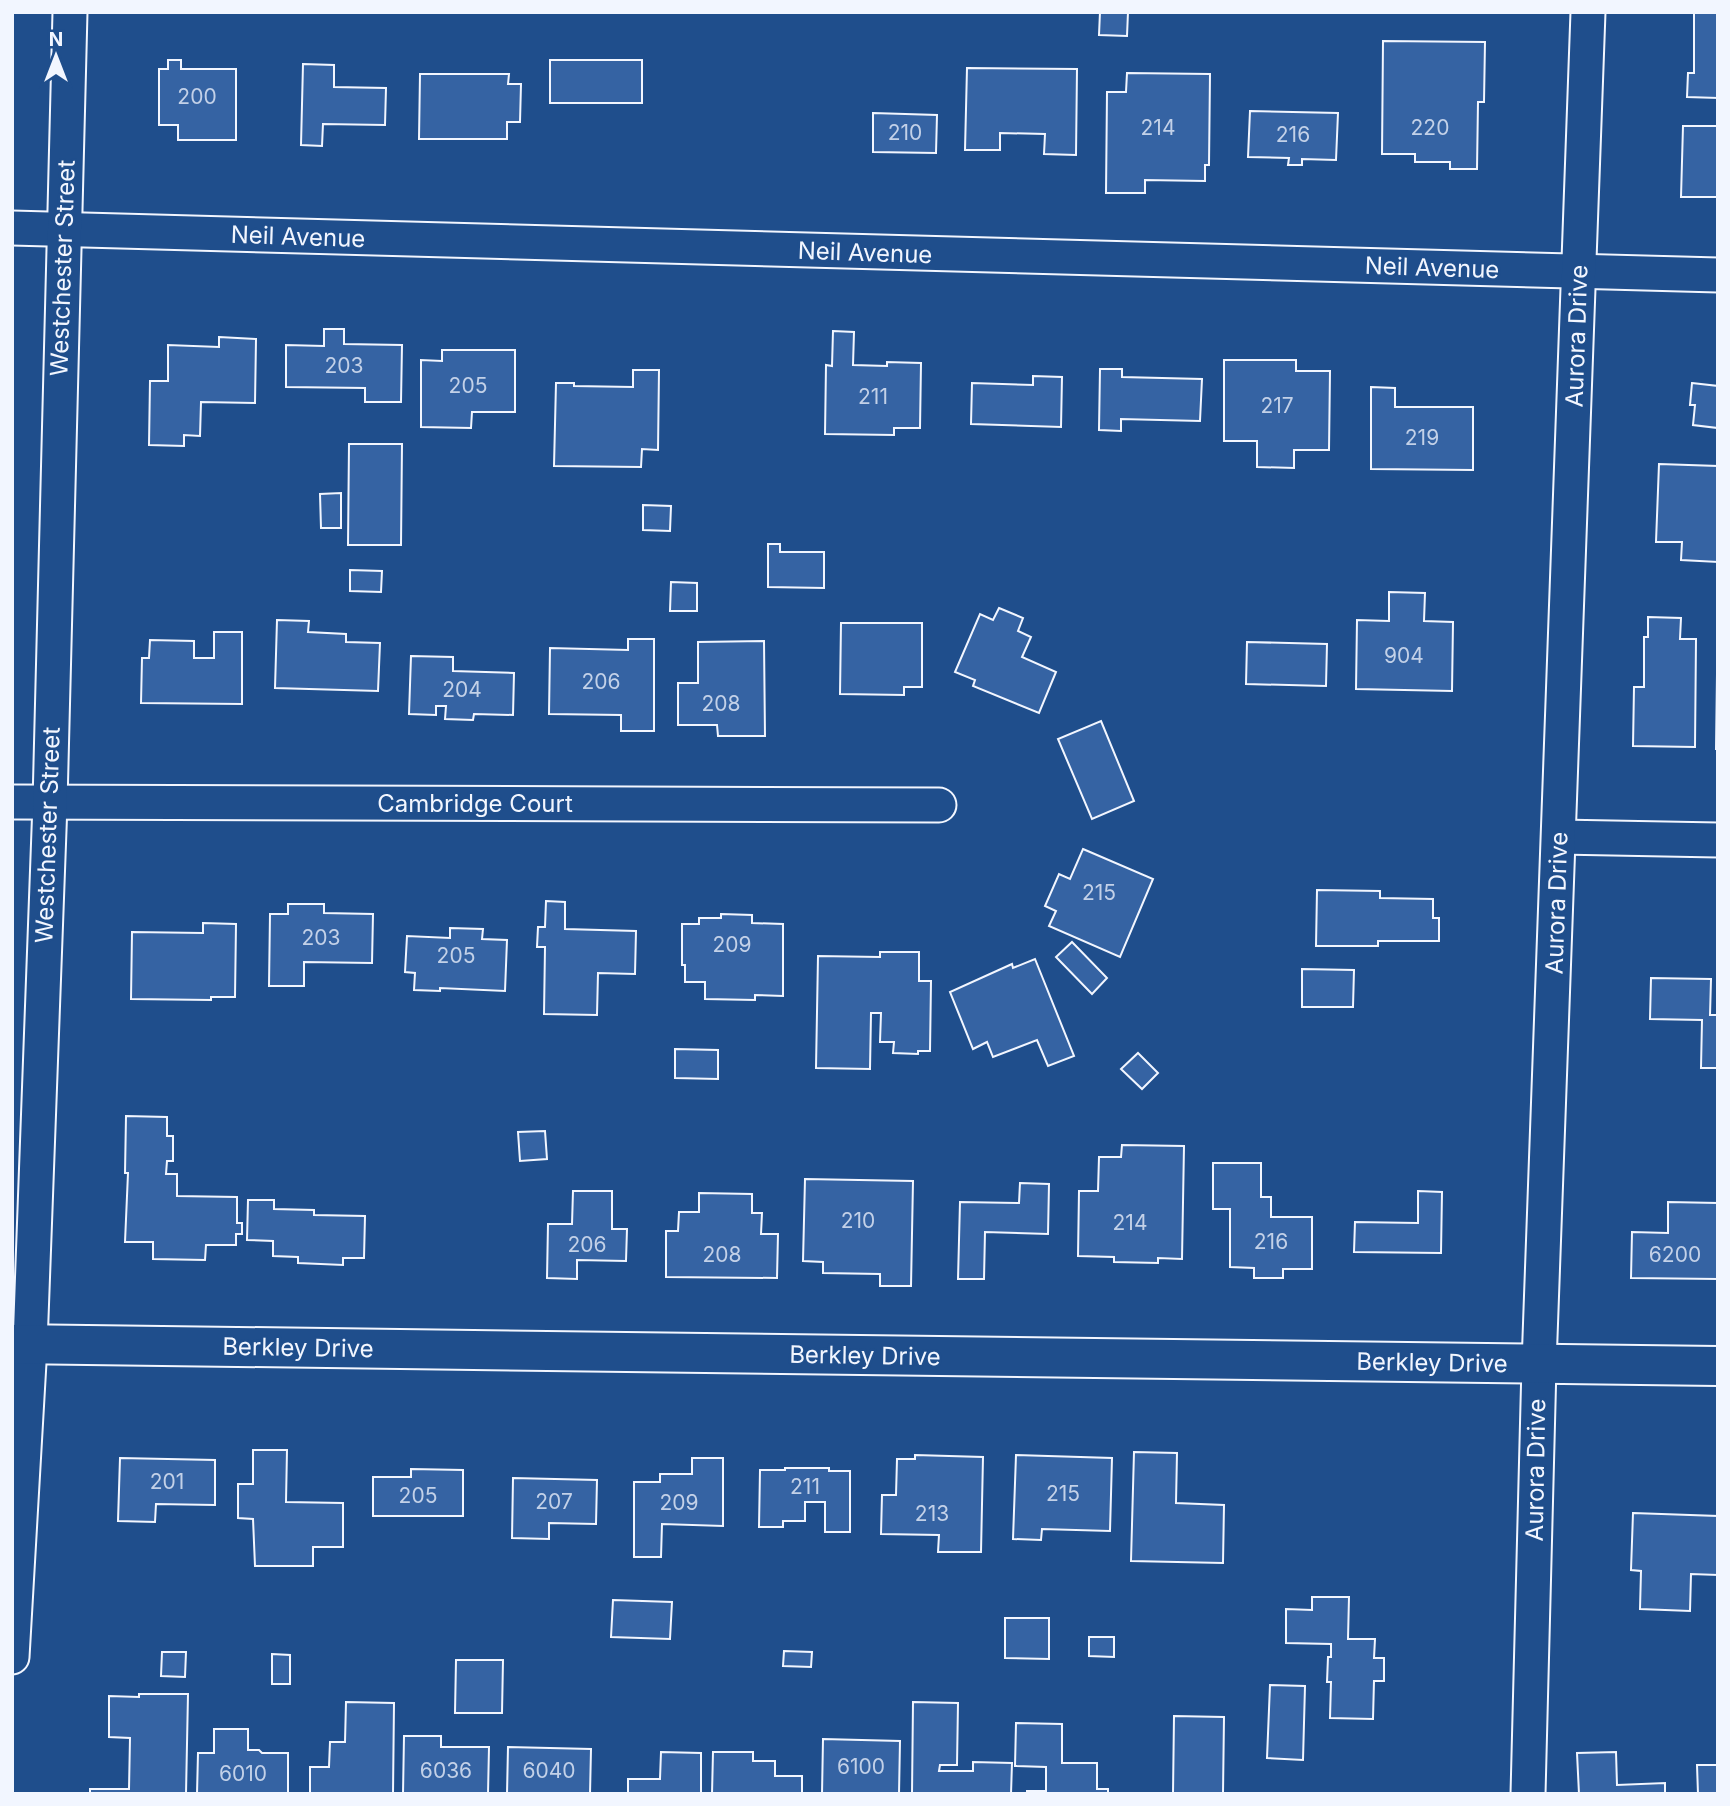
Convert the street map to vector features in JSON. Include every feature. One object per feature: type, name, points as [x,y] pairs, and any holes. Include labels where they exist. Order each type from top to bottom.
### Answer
[{"type":"street","name":"Westchester Street","points":[[12,1657],[21,1344],[50,803],[70,12]]},
{"type":"street","name":"Aurora Drive","points":[[1528,1794],[1539,1365],[1588,12]]},
{"type":"street","name":"Neil Avenue","points":[[12,228],[1718,275]]},
{"type":"street","name":"Cambridge Court","points":[[12,802],[939,805]]},
{"type":"street","points":[[1559,837],[1718,840]]},
{"type":"street","name":"Berkley Drive","points":[[21,1344],[1718,1366]]},
{"type":"building","points":[[1100,12],[1128,12],[1127,36],[1099,35]]},
{"type":"building","points":[[1694,12],[1718,12],[1718,98],[1687,97],[1688,73],[1694,73]]},
{"type":"building","points":[[1383,41],[1485,42],[1484,102],[1478,102],[1477,169],[1450,169],[1450,162],[1415,162],[1415,154],[1382,154]]},
{"type":"building","points":[[168,60],[181,60],[181,69],[236,69],[236,140],[178,140],[178,125],[159,125],[159,69],[168,69]]},
{"type":"building","points":[[550,60],[642,60],[642,103],[550,103]]},
{"type":"building","points":[[303,64],[334,65],[334,87],[386,88],[385,125],[323,124],[322,146],[301,145]]},
{"type":"building","points":[[967,68],[1077,69],[1076,155],[1044,154],[1045,134],[1000,133],[1000,150],[965,150]]},
{"type":"building","points":[[1127,73],[1210,74],[1209,165],[1205,165],[1205,181],[1145,180],[1145,193],[1106,193],[1107,92],[1126,92]]},
{"type":"building","points":[[420,74],[509,74],[508,84],[521,84],[520,122],[507,122],[507,139],[419,139]]},
{"type":"building","points":[[1250,111],[1338,113],[1336,160],[1302,159],[1302,165],[1288,165],[1289,158],[1248,157]]},
{"type":"building","points":[[873,113],[937,115],[936,153],[873,152]]},
{"type":"building","points":[[1683,126],[1718,126],[1718,197],[1681,197]]},
{"type":"building","points":[[324,329],[344,329],[344,344],[402,345],[401,402],[365,402],[365,388],[286,387],[286,345],[324,346]]},
{"type":"building","points":[[833,331],[854,332],[853,365],[921,363],[920,428],[894,428],[894,435],[825,434],[826,365],[832,366]]},
{"type":"building","points":[[219,337],[256,339],[255,403],[201,402],[200,436],[184,435],[184,446],[149,445],[150,381],[168,381],[168,345],[219,347]]},
{"type":"building","points":[[442,350],[515,350],[515,412],[472,412],[471,428],[421,427],[421,360],[442,361]]},
{"type":"building","points":[[1224,360],[1296,360],[1296,371],[1330,371],[1329,450],[1294,450],[1294,468],[1257,467],[1257,441],[1224,441]]},
{"type":"building","points":[[1100,369],[1122,369],[1122,377],[1202,379],[1200,421],[1121,419],[1121,431],[1099,430]]},
{"type":"building","points":[[633,370],[659,370],[658,450],[642,449],[641,467],[554,466],[556,383],[633,387]]},
{"type":"building","points":[[1033,376],[1062,377],[1061,427],[971,424],[972,383],[1033,385]]},
{"type":"building","points":[[1692,383],[1718,386],[1718,428],[1693,425],[1695,405],[1690,405]]},
{"type":"building","points":[[1371,387],[1395,388],[1395,407],[1473,407],[1473,470],[1371,469]]},
{"type":"building","points":[[349,444],[402,444],[401,545],[348,545]]},
{"type":"building","points":[[1659,464],[1718,466],[1718,562],[1681,560],[1682,542],[1656,542]]},
{"type":"building","points":[[341,493],[341,528],[321,528],[320,494]]},
{"type":"building","points":[[643,505],[671,506],[670,531],[643,530]]},
{"type":"building","points":[[768,544],[780,544],[780,552],[824,552],[824,588],[768,587]]},
{"type":"building","points":[[350,570],[382,571],[381,592],[350,591]]},
{"type":"building","points":[[671,582],[697,583],[697,611],[670,611]]},
{"type":"building","points":[[1389,592],[1425,593],[1424,621],[1453,622],[1452,691],[1356,689],[1357,620],[1389,621]]},
{"type":"building","points":[[999,608],[1023,618],[1018,631],[1031,637],[1022,657],[1056,672],[1039,713],[973,686],[975,680],[955,672],[980,614],[993,620]]},
{"type":"building","points":[[1648,617],[1681,618],[1680,639],[1696,639],[1695,747],[1633,746],[1634,687],[1644,687],[1644,637],[1648,637]]},
{"type":"building","points":[[277,620],[309,621],[308,632],[346,634],[346,642],[380,643],[378,691],[275,688]]},
{"type":"building","points":[[841,623],[922,623],[922,687],[904,687],[904,695],[840,694]]},
{"type":"building","points":[[214,632],[242,632],[242,704],[141,703],[142,658],[149,658],[150,640],[194,641],[194,658],[214,658]]},
{"type":"building","points":[[628,639],[654,639],[654,731],[621,731],[621,715],[549,714],[550,648],[628,650]]},
{"type":"building","points":[[764,641],[765,736],[718,736],[717,725],[678,725],[678,683],[698,683],[698,642]]},
{"type":"building","points":[[1247,642],[1327,644],[1326,686],[1246,684]]},
{"type":"building","points":[[411,656],[453,657],[453,671],[514,673],[513,715],[474,714],[473,720],[445,719],[446,706],[436,706],[436,715],[409,714]]},
{"type":"building","points":[[1717,674],[1718,749],[1716,749]]},
{"type":"building","points":[[1101,721],[1134,801],[1092,819],[1058,739]]},
{"type":"building","points":[[1083,849],[1153,879],[1120,957],[1049,926],[1056,911],[1045,906],[1059,874],[1070,879]]},
{"type":"building","points":[[1317,890],[1380,891],[1380,898],[1433,899],[1433,918],[1439,918],[1439,941],[1378,941],[1378,946],[1316,946]]},
{"type":"building","points":[[546,901],[565,902],[565,929],[636,931],[635,974],[598,973],[597,1015],[544,1014],[545,947],[537,947],[538,927],[545,927]]},
{"type":"building","points":[[288,904],[324,904],[324,913],[373,914],[372,963],[304,962],[304,986],[269,986],[270,914],[288,914]]},
{"type":"building","points":[[721,914],[752,915],[752,923],[783,924],[783,996],[755,995],[755,1000],[705,999],[705,982],[685,982],[685,965],[682,965],[682,924],[699,924],[699,918],[721,918]]},
{"type":"building","points":[[203,923],[236,924],[235,997],[211,997],[211,1000],[131,999],[132,932],[203,933]]},
{"type":"building","points":[[450,928],[483,929],[482,939],[507,940],[505,991],[440,988],[440,991],[414,990],[415,973],[405,972],[407,936],[450,938]]},
{"type":"building","points":[[1072,942],[1107,978],[1092,994],[1056,957]]},
{"type":"building","points":[[880,952],[919,952],[919,981],[931,981],[930,1051],[918,1051],[918,1054],[893,1053],[894,1042],[880,1042],[881,1013],[871,1013],[870,1069],[816,1068],[818,956],[880,957]]},
{"type":"building","points":[[1035,959],[1074,1056],[1048,1066],[1037,1040],[993,1057],[987,1042],[973,1049],[950,992],[1012,964],[1013,968]]},
{"type":"building","points":[[1302,969],[1354,970],[1353,1007],[1302,1007]]},
{"type":"building","points":[[1651,978],[1711,979],[1710,1015],[1718,1015],[1718,1068],[1701,1068],[1702,1020],[1650,1019]]},
{"type":"building","points":[[675,1049],[718,1050],[718,1079],[675,1078]]},
{"type":"building","points":[[1138,1053],[1158,1073],[1142,1089],[1121,1069]]},
{"type":"building","points":[[126,1116],[167,1117],[167,1136],[173,1136],[173,1161],[167,1161],[166,1174],[177,1174],[177,1196],[237,1197],[237,1223],[242,1223],[242,1234],[236,1234],[236,1245],[206,1245],[205,1260],[153,1259],[153,1242],[125,1242],[128,1173],[125,1173]]},
{"type":"building","points":[[545,1131],[547,1159],[520,1161],[518,1132]]},
{"type":"building","points":[[1122,1145],[1184,1146],[1182,1259],[1158,1258],[1158,1263],[1114,1262],[1114,1257],[1078,1256],[1079,1191],[1098,1191],[1099,1157],[1121,1157]]},
{"type":"building","points":[[1213,1163],[1261,1163],[1261,1197],[1271,1197],[1271,1217],[1312,1217],[1312,1269],[1283,1269],[1283,1278],[1254,1278],[1254,1268],[1230,1267],[1230,1209],[1213,1209]]},
{"type":"building","points":[[805,1179],[913,1181],[911,1286],[880,1286],[880,1274],[823,1273],[823,1262],[803,1261]]},
{"type":"building","points":[[1020,1183],[1049,1184],[1048,1234],[985,1232],[984,1279],[958,1279],[960,1202],[1019,1203]]},
{"type":"building","points":[[573,1191],[612,1191],[612,1229],[627,1229],[626,1261],[577,1260],[577,1279],[547,1278],[548,1224],[572,1224]]},
{"type":"building","points":[[1418,1191],[1442,1192],[1441,1253],[1354,1252],[1355,1222],[1418,1223]]},
{"type":"building","points":[[699,1193],[752,1194],[752,1213],[762,1213],[761,1234],[778,1234],[777,1278],[666,1277],[666,1231],[678,1231],[679,1212],[699,1212]]},
{"type":"building","points":[[248,1200],[274,1200],[274,1209],[314,1210],[314,1215],[365,1216],[364,1258],[343,1258],[343,1265],[298,1263],[298,1257],[273,1256],[273,1241],[247,1240]]},
{"type":"building","points":[[1668,1202],[1718,1203],[1718,1279],[1631,1278],[1632,1232],[1668,1233]]},
{"type":"building","points":[[253,1450],[287,1450],[286,1502],[343,1503],[343,1547],[313,1547],[313,1566],[255,1566],[253,1519],[238,1518],[238,1484],[253,1484]]},
{"type":"building","points":[[1134,1452],[1177,1453],[1176,1503],[1224,1505],[1223,1563],[1131,1561]]},
{"type":"building","points":[[915,1455],[983,1457],[981,1552],[938,1552],[939,1535],[881,1534],[882,1495],[896,1495],[897,1459],[915,1459]]},
{"type":"building","points":[[1016,1455],[1112,1458],[1110,1531],[1042,1529],[1041,1540],[1013,1539]]},
{"type":"building","points":[[120,1458],[215,1460],[215,1505],[156,1504],[155,1522],[118,1521]]},
{"type":"building","points":[[692,1458],[723,1458],[723,1526],[662,1524],[661,1557],[634,1557],[634,1482],[660,1482],[660,1474],[692,1474]]},
{"type":"building","points":[[785,1468],[850,1471],[850,1532],[825,1532],[825,1502],[805,1502],[805,1521],[783,1521],[783,1527],[759,1527],[760,1470]]},
{"type":"building","points":[[411,1469],[463,1470],[463,1516],[373,1516],[373,1477],[411,1477]]},
{"type":"building","points":[[513,1478],[597,1480],[596,1524],[549,1523],[549,1539],[512,1538]]},
{"type":"building","points":[[1633,1513],[1718,1516],[1718,1575],[1691,1574],[1690,1611],[1640,1609],[1641,1571],[1631,1570]]},
{"type":"building","points":[[1312,1597],[1349,1597],[1348,1639],[1375,1639],[1374,1658],[1384,1658],[1384,1681],[1374,1681],[1373,1719],[1330,1718],[1331,1682],[1327,1682],[1331,1644],[1286,1643],[1286,1609],[1312,1610]]},
{"type":"building","points":[[613,1600],[672,1602],[670,1639],[611,1637]]},
{"type":"building","points":[[1005,1618],[1049,1618],[1049,1659],[1005,1658]]},
{"type":"building","points":[[1089,1637],[1114,1637],[1114,1657],[1089,1656]]},
{"type":"building","points":[[784,1651],[812,1652],[811,1667],[783,1666]]},
{"type":"building","points":[[162,1652],[186,1652],[185,1677],[161,1676]]},
{"type":"building","points":[[272,1654],[290,1655],[290,1684],[272,1684]]},
{"type":"building","points":[[456,1660],[503,1660],[502,1713],[455,1713]]},
{"type":"building","points":[[1270,1685],[1305,1686],[1303,1760],[1267,1758]]},
{"type":"building","points":[[139,1694],[188,1694],[186,1794],[90,1794],[90,1789],[129,1789],[130,1738],[109,1737],[109,1696],[139,1697]]},
{"type":"building","points":[[346,1702],[394,1703],[393,1794],[310,1794],[310,1767],[329,1767],[330,1742],[345,1742]]},
{"type":"building","points":[[913,1702],[958,1703],[957,1765],[940,1765],[939,1771],[973,1771],[973,1762],[1012,1763],[1011,1794],[912,1794]]},
{"type":"building","points":[[1174,1716],[1224,1717],[1223,1794],[1173,1794]]},
{"type":"building","points":[[1016,1723],[1062,1724],[1062,1763],[1097,1763],[1097,1789],[1108,1789],[1108,1794],[1027,1794],[1027,1791],[1046,1791],[1046,1767],[1015,1766]]},
{"type":"building","points":[[214,1729],[248,1729],[248,1750],[288,1753],[288,1794],[197,1794],[198,1753],[214,1753]]},
{"type":"building","points":[[404,1736],[441,1736],[441,1747],[489,1747],[488,1794],[403,1794]]},
{"type":"building","points":[[823,1739],[900,1741],[899,1794],[822,1794]]},
{"type":"building","points":[[508,1747],[591,1749],[590,1794],[507,1794]]},
{"type":"building","points":[[661,1752],[701,1753],[701,1794],[628,1794],[628,1779],[660,1779]]},
{"type":"building","points":[[713,1752],[753,1752],[753,1761],[775,1761],[775,1776],[802,1776],[802,1794],[712,1794]]},
{"type":"building","points":[[1616,1752],[1617,1785],[1665,1783],[1665,1794],[1579,1794],[1577,1753]]},
{"type":"building","points":[[1697,1765],[1718,1765],[1718,1794],[1698,1794]]}]
